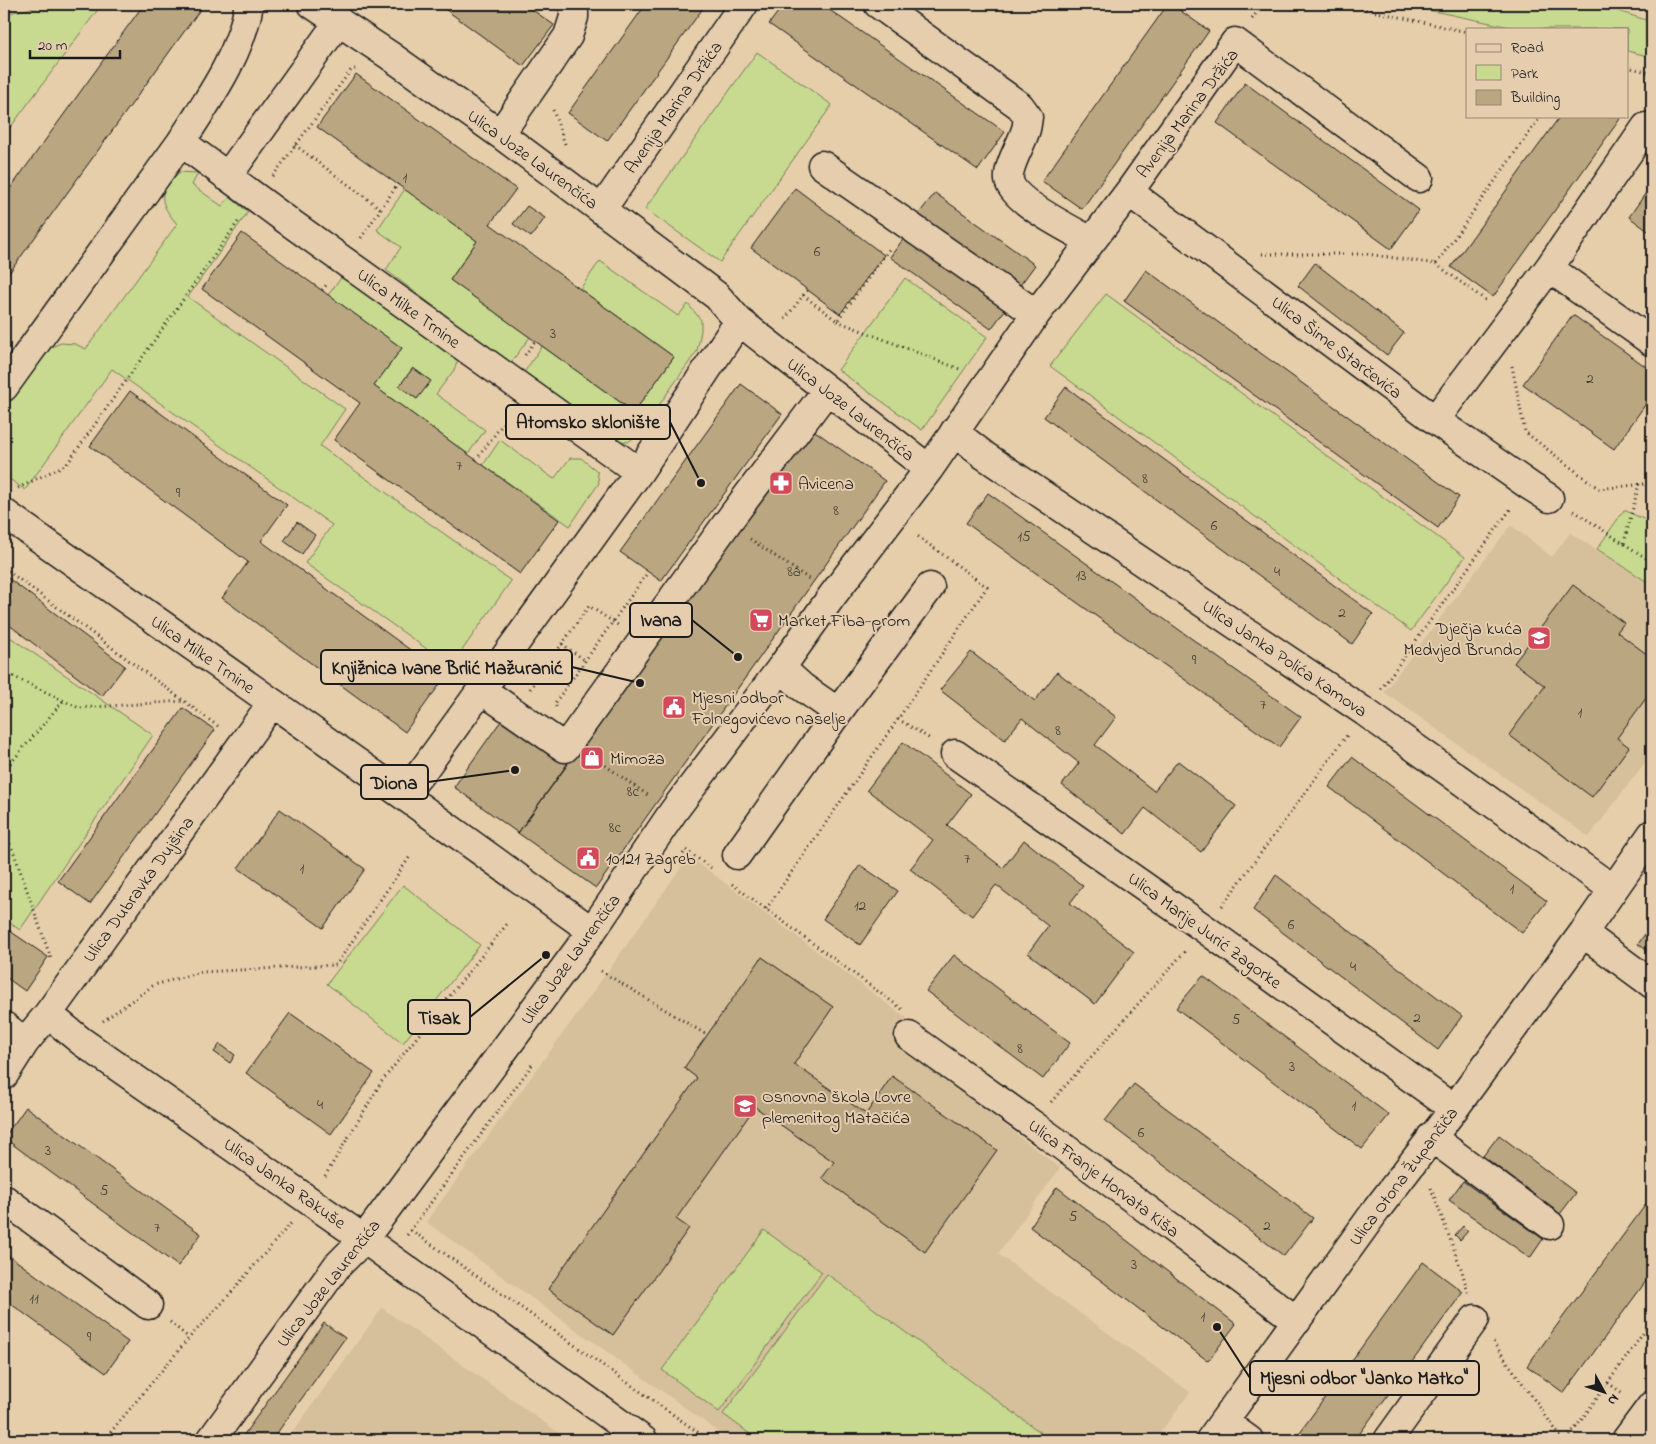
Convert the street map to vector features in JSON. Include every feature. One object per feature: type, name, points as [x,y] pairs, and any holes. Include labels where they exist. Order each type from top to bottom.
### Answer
[{"type":"street","points":[[4,387],[180,142],[207,100],[231,58],[247,17],[249,4]]},
{"type":"street","name":"Ulica Joze Laurenčića","points":[[211,1440],[337,1266],[364,1238],[592,931],[673,812],[781,668],[832,596],[929,469],[739,321],[717,296],[602,209],[500,134],[312,4]]},
{"type":"street","points":[[500,134],[568,36],[574,17],[574,4]]},
{"type":"street","name":"Avenija Marina Držića","points":[[602,209],[744,4]]},
{"type":"street","points":[[878,4],[1020,106],[1028,117],[1026,130],[1012,165],[1009,180],[1016,193],[1028,204],[1091,241]]},
{"type":"street","points":[[227,177],[339,21]]},
{"type":"street","name":"Avenija Marina Držića","points":[[929,469],[1036,314],[1128,192],[1236,42],[1419,178]]},
{"type":"street","points":[[1435,420],[1549,268],[1646,127],[1652,131]]},
{"type":"street","name":"Ulica Milke Trnine","points":[[180,142],[344,262],[639,472]]},
{"type":"street","points":[[822,165],[1036,314]]},
{"type":"street","name":"Ulica Šime Starčevića","points":[[1128,192],[1435,420],[1549,498]]},
{"type":"street","points":[[1549,268],[1652,342]]},
{"type":"street","points":[[403,795],[482,690],[639,472],[739,321]]},
{"type":"street","points":[[482,690],[565,748],[727,523],[827,390]]},
{"type":"street","name":"Ulica Janka Polića Kamova","points":[[954,432],[985,456],[1365,712],[1613,888]]},
{"type":"street","name":"Ulica Milke Trnine","points":[[8,501],[272,703],[592,931]]},
{"type":"street","points":[[737,855],[838,712],[930,587]]},
{"type":"street","points":[[781,668],[802,687],[838,712]]},
{"type":"street","name":"Ulica Dubravka Dujšina","points":[[4,1075],[14,1034],[48,1014],[272,703]]},
{"type":"street","name":"Ulica Marije Jurić Zagorke","points":[[955,754],[1205,929],[1454,1109]]},
{"type":"street","name":"Ulica Otona Župančiča","points":[[1250,1440],[1217,1431],[1377,1209],[1454,1109],[1583,933],[1652,834]]},
{"type":"street","points":[[1583,933],[1652,984]]},
{"type":"street","name":"Ulica Janka Rakuše","points":[[48,1014],[81,1041],[364,1238],[643,1440]]},
{"type":"street","name":"Ulica Franje Horvata Kiša","points":[[909,1036],[1050,1137],[1297,1321]]},
{"type":"street","points":[[1431,1137],[1550,1225]]},
{"type":"street","points":[[4,1199],[148,1305]]},
{"type":"street","points":[[1388,1440],[1474,1319]]},
{"type":"street","points":[[1626,1440],[1652,1405]]},
{"type":"path","points":[[1341,4],[1466,32]]},
{"type":"path","points":[[1628,67],[1652,73]]},
{"type":"path","points":[[270,179],[351,70],[358,68]]},
{"type":"path","points":[[552,109],[568,152]]},
{"type":"path","points":[[1436,264],[1540,118]]},
{"type":"path","points":[[295,145],[381,208]]},
{"type":"path","points":[[344,262],[398,184]]},
{"type":"path","points":[[8,501],[67,464],[244,214]]},
{"type":"path","points":[[837,321],[908,224]]},
{"type":"path","points":[[1261,254],[1367,254],[1436,264],[1508,323],[1525,432],[1599,489],[1652,483]]},
{"type":"path","points":[[784,320],[808,289]]},
{"type":"path","points":[[803,295],[837,321],[964,371]]},
{"type":"path","points":[[476,460],[526,392]]},
{"type":"path","points":[[1624,543],[1639,484]]},
{"type":"path","points":[[1549,498],[1584,516],[1652,562]]},
{"type":"path","points":[[1049,1105],[1205,929],[1365,712],[1515,502]]},
{"type":"path","points":[[727,523],[814,582]]},
{"type":"path","points":[[765,909],[898,719],[987,587],[913,534]]},
{"type":"path","points":[[4,568],[222,729]]},
{"type":"path","points":[[512,711],[589,606],[642,642]]},
{"type":"path","points":[[4,672],[79,708],[184,700]]},
{"type":"path","points":[[4,772],[63,701]]},
{"type":"path","points":[[898,719],[955,754]]},
{"type":"path","points":[[571,741],[651,797]]},
{"type":"path","points":[[4,830],[14,853],[52,963]]},
{"type":"path","points":[[98,1025],[154,985],[201,972],[336,965],[411,855]]},
{"type":"path","points":[[324,1178],[382,1081],[507,924]]},
{"type":"path","points":[[596,978],[601,970],[707,1035]]},
{"type":"path","points":[[402,1240],[532,1065]]},
{"type":"path","points":[[104,1440],[189,1338],[222,1303],[295,1218]]},
{"type":"path","points":[[411,1230],[709,1440]]},
{"type":"path","points":[[1567,1440],[1652,1321]]},
{"type":"shaded area","name":"Dječja kuća Medvjed Brundo","points":[[1511,525],[1552,557],[1570,533],[1652,585],[1652,753],[1589,837],[1384,692]]},
{"type":"shaded area","name":"Osnovna škola Lovre plemenitog Matačića","points":[[689,856],[913,1023],[899,1043],[1060,1168],[998,1254],[1190,1392],[1155,1440],[730,1440],[426,1222]]},
{"type":"shaded area","points":[[382,1308],[569,1440],[287,1440]]},
{"type":"green space","points":[[51,4],[102,4],[4,136],[4,14]]},
{"type":"green space","points":[[1400,4],[1596,4],[1652,22],[1652,57],[1628,51],[1628,28],[1514,28]]},
{"type":"green space","points":[[757,52],[832,105],[720,262],[645,209]]},
{"type":"green space","points":[[180,172],[198,173],[192,185],[222,206],[230,197],[248,212],[188,297],[345,409],[320,446],[511,581],[451,666],[305,563],[332,525],[112,369],[25,490],[4,475],[4,410],[49,348],[61,343],[75,344],[86,349],[177,224],[166,209],[163,197],[167,185]]},
{"type":"green space","points":[[405,189],[477,241],[450,280],[530,337],[510,364],[386,270],[401,247],[377,230]]},
{"type":"green space","points":[[600,261],[678,316],[688,304],[701,320],[697,351],[638,435],[628,442],[618,441],[523,374],[542,346],[634,412],[674,357],[580,289]]},
{"type":"green space","points":[[345,273],[454,349],[458,360],[454,370],[436,394],[485,430],[468,454],[374,386],[402,348],[328,295]],"holes":[[[413,368],[430,381],[417,399],[400,386]]]},
{"type":"green space","points":[[905,278],[987,337],[922,430],[838,370]]},
{"type":"green space","points":[[1106,294],[1465,557],[1411,631],[1050,366]]},
{"type":"green space","points":[[500,440],[554,479],[570,458],[581,458],[597,471],[599,483],[570,526],[483,465]]},
{"type":"green space","points":[[1624,510],[1652,523],[1652,585],[1597,549]]},
{"type":"green space","points":[[4,633],[153,735],[20,930],[4,919]]},
{"type":"green space","points":[[403,885],[480,945],[403,1043],[327,984]]},
{"type":"green space","points":[[764,1230],[822,1272],[719,1412],[662,1370]]},
{"type":"green space","points":[[827,1274],[1041,1433],[1035,1440],[758,1440],[723,1414]]},
{"type":"building","points":[[144,4],[198,4],[202,7],[4,280],[4,197]]},
{"type":"building","points":[[438,4],[524,4],[554,25],[523,66]]},
{"type":"building","points":[[646,4],[706,4],[607,141],[568,113]]},
{"type":"building","points":[[784,4],[821,4],[1005,132],[978,170],[769,24]]},
{"type":"building","points":[[1168,4],[1171,4],[1209,31],[1082,209],[1042,181]]},
{"type":"building","points":[[356,74],[516,189],[490,224],[674,357],[634,412],[450,280],[477,241],[317,127]]},
{"type":"building","points":[[1245,83],[1419,210],[1391,249],[1217,123]]},
{"type":"building","points":[[1559,118],[1621,118],[1493,297],[1451,267]]},
{"type":"building","points":[[1652,184],[1652,234],[1629,217]]},
{"type":"building","points":[[795,188],[884,255],[840,314],[751,248]]},
{"type":"building","points":[[935,193],[1035,265],[1018,288],[917,216]]},
{"type":"building","points":[[527,206],[545,218],[531,237],[513,224]]},
{"type":"building","points":[[242,233],[402,348],[374,386],[559,520],[520,574],[334,440],[360,403],[202,289]]},
{"type":"building","points":[[907,234],[1008,306],[991,329],[890,257]]},
{"type":"building","points":[[1315,263],[1404,333],[1387,355],[1298,286]]},
{"type":"building","points":[[1146,270],[1459,497],[1438,528],[1124,301]]},
{"type":"building","points":[[1573,315],[1652,371],[1652,395],[1614,449],[1523,384]]},
{"type":"building","points":[[413,368],[431,381],[417,399],[399,386]]},
{"type":"building","points":[[741,384],[782,414],[661,581],[620,552]]},
{"type":"building","points":[[1066,387],[1373,614],[1352,644],[1044,417]]},
{"type":"building","points":[[130,391],[287,505],[261,541],[446,676],[405,732],[222,598],[248,562],[90,446]]},
{"type":"building","points":[[808,426],[885,481],[596,888],[518,833]]},
{"type":"building","points":[[988,493],[1301,717],[1279,747],[966,523]]},
{"type":"building","points":[[297,522],[315,535],[302,554],[284,541]]},
{"type":"building","points":[[4,575],[125,666],[102,696],[4,621]]},
{"type":"building","points":[[1573,585],[1624,623],[1617,632],[1652,658],[1652,690],[1617,738],[1629,747],[1592,797],[1509,735],[1545,686],[1514,663]]},
{"type":"building","points":[[971,652],[1035,701],[1057,672],[1116,717],[1095,745],[1154,791],[1178,761],[1236,806],[1201,852],[1145,808],[1125,834],[1062,785],[1079,763],[1022,718],[1005,740],[940,690]]},
{"type":"building","points":[[183,708],[215,730],[90,904],[58,881]]},
{"type":"building","points":[[503,718],[568,764],[518,833],[454,787]]},
{"type":"building","points":[[903,742],[971,794],[947,825],[1003,868],[1024,840],[1083,886],[1070,903],[1134,952],[1095,1004],[1028,953],[1048,926],[996,885],[972,916],[910,869],[933,840],[867,790]]},
{"type":"building","points":[[1352,757],[1547,901],[1522,933],[1329,787]]},
{"type":"building","points":[[280,809],[365,869],[323,928],[238,868]]},
{"type":"building","points":[[860,865],[898,891],[860,945],[823,919]]},
{"type":"building","points":[[1276,875],[1462,1016],[1438,1050],[1253,910]]},
{"type":"building","points":[[1652,924],[1652,954],[1638,944]]},
{"type":"building","points":[[4,927],[48,957],[25,991],[4,976]]},
{"type":"building","points":[[954,955],[1070,1043],[1043,1079],[926,991]]},
{"type":"building","points":[[762,957],[833,1007],[794,1064],[866,1114],[892,1076],[997,1150],[925,1252],[822,1178],[834,1162],[755,1107],[676,1219],[689,1228],[613,1335],[548,1289],[697,1078],[684,1068]]},
{"type":"building","points":[[1203,976],[1389,1115],[1362,1149],[1176,1008]]},
{"type":"building","points":[[290,1013],[374,1073],[331,1134],[246,1073]]},
{"type":"building","points":[[220,1044],[235,1055],[230,1063],[214,1052]]},
{"type":"building","points":[[1134,1084],[1313,1218],[1284,1256],[1105,1121]]},
{"type":"building","points":[[26,1107],[201,1234],[178,1266],[4,1138]]},
{"type":"building","points":[[1499,1135],[1576,1193],[1560,1214],[1483,1156]]},
{"type":"building","points":[[1463,1181],[1543,1239],[1530,1258],[1449,1200]]},
{"type":"building","points":[[1057,1187],[1236,1324],[1208,1361],[1030,1227]]},
{"type":"building","points":[[1652,1196],[1652,1273],[1564,1393],[1527,1366]]},
{"type":"building","points":[[1463,1226],[1468,1231],[1460,1240],[1455,1235]]},
{"type":"building","points":[[4,1252],[128,1342],[106,1373],[4,1299]]},
{"type":"building","points":[[1423,1262],[1463,1292],[1355,1440],[1295,1439]]},
{"type":"building","points":[[324,1323],[345,1338],[272,1440],[240,1440]]},
{"type":"place","name":"Atomsko sklonište","points":[[701,483]]},
{"type":"place","name":"Avicena","points":[[781,483]]},
{"type":"place","name":"Market Fiba-prom","points":[[761,620]]},
{"type":"place","name":"Dječja kuća Medvjed Brundo","points":[[1539,638]]},
{"type":"place","name":"Ivana","points":[[738,657]]},
{"type":"place","name":"Knjižnica Ivane Brlić Mažuranić","points":[[640,683]]},
{"type":"place","name":"Mjesni odbor Folnegovićevo naselje","points":[[674,707]]},
{"type":"place","name":"Mimoza","points":[[592,758]]},
{"type":"place","name":"Diona","points":[[515,770]]},
{"type":"place","name":"10121 Zagreb","points":[[588,858]]},
{"type":"place","name":"Tisak","points":[[546,955]]},
{"type":"place","name":"Osnovna škola Lovre plemenitog Matačića","points":[[745,1106]]},
{"type":"place","name":"Mjesni odbor \"Janko Matko\"","points":[[1217,1327]]}]
